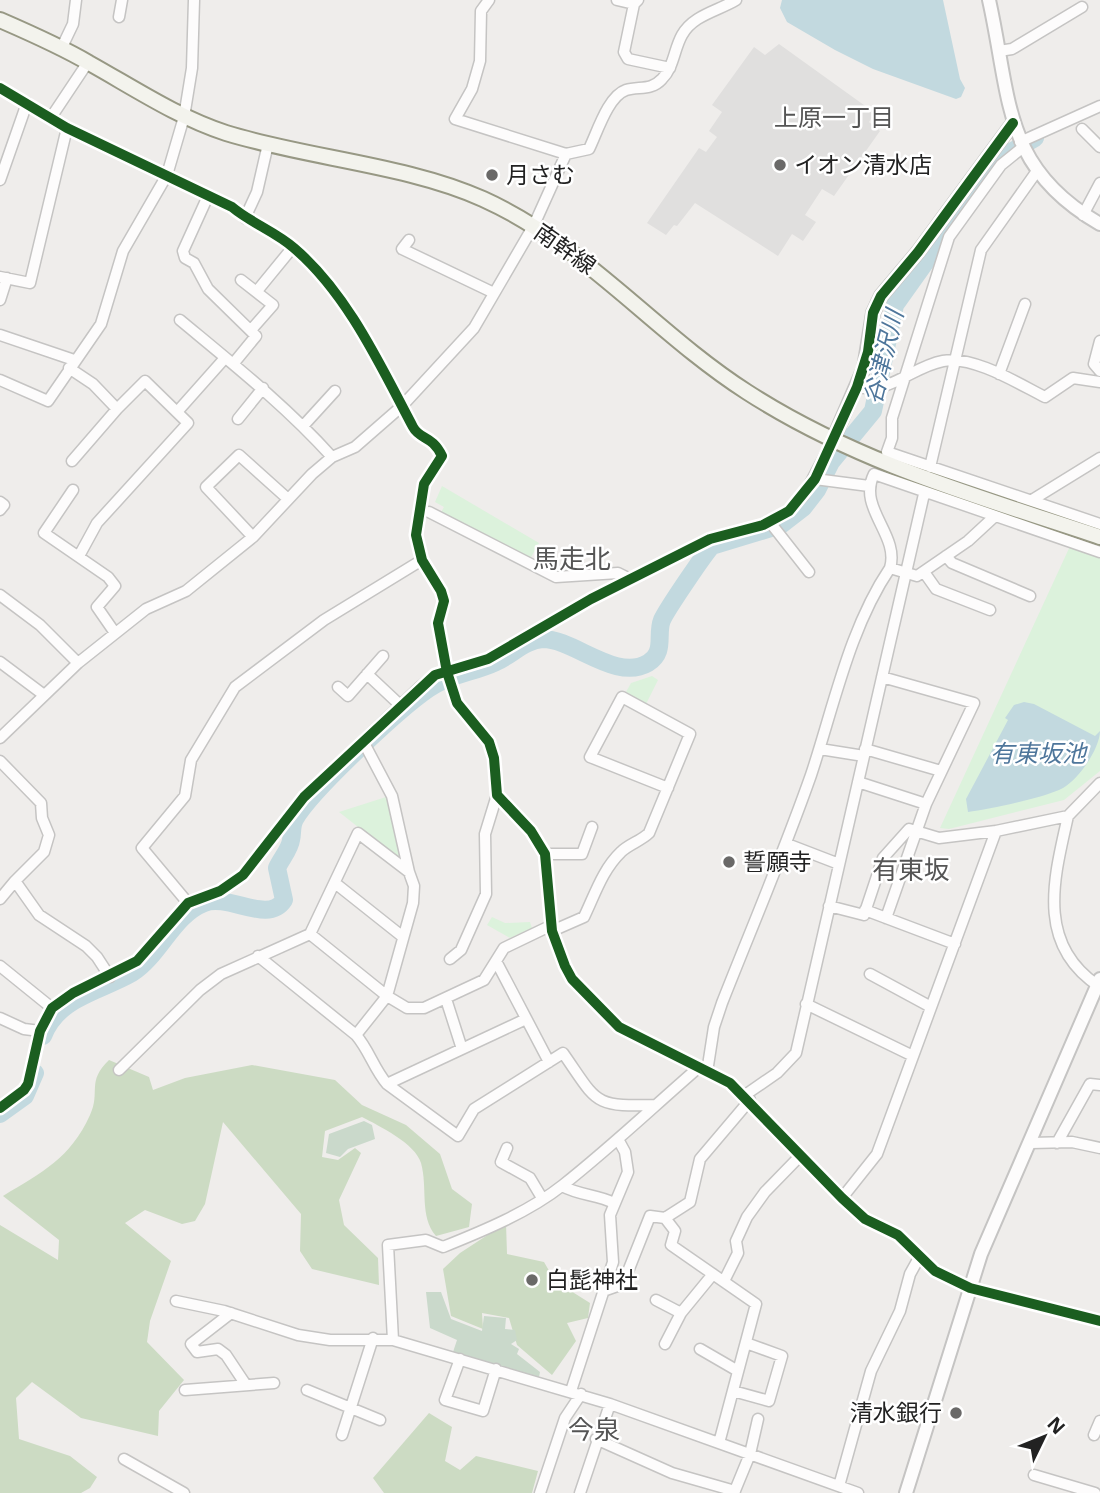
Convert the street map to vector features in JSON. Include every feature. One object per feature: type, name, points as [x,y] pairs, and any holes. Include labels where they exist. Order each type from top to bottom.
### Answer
[{"type":"main road","name":"南幹線","points":[[0,20],[62,47],[184,117],[268,144],[438,183],[482,198],[534,225],[590,264],[726,377],[832,442],[885,465],[1100,537]]},
{"type":"street","points":[[62,47],[73,24],[76,0]]},
{"type":"street","points":[[119,17],[122,0]]},
{"type":"street","points":[[0,380],[48,401],[101,324],[123,250],[167,175],[184,117],[192,68],[194,0]]},
{"type":"street","points":[[489,0],[481,11],[480,61],[475,79],[455,119],[566,154],[589,149],[615,98],[625,90],[651,87],[670,68],[682,33],[702,15],[736,0]]},
{"type":"street","points":[[617,0],[636,2],[624,52],[628,59],[670,68]]},
{"type":"street","points":[[989,0],[1013,123],[1021,145],[1037,171],[1065,202],[1100,224]]},
{"type":"street","points":[[999,51],[1012,49],[1082,7]]},
{"type":"street","points":[[52,116],[88,62]]},
{"type":"street","points":[[0,88],[52,116],[67,128],[232,207],[293,247],[337,296],[393,386],[415,432],[436,442],[442,456],[424,484],[416,524],[422,560],[441,590],[444,601],[438,623],[447,672],[457,703],[489,742],[495,758],[496,795],[485,834],[486,894],[461,950],[450,959]]},
{"type":"street","points":[[0,180],[27,103]]},
{"type":"street","points":[[1100,106],[1021,145],[1001,165],[949,237],[892,418],[892,438],[887,452],[1100,524]]},
{"type":"street","points":[[0,1108],[28,1084],[40,1031],[52,1008],[73,993],[110,977],[137,961],[188,904],[220,891],[243,875],[304,797],[400,705],[435,676],[488,659],[630,579],[710,539],[769,521],[789,511],[815,479],[857,387],[868,352],[873,313],[881,296],[918,252],[1013,123]]},
{"type":"street","points":[[0,300],[4,277],[30,284],[67,128]]},
{"type":"street","points":[[1082,129],[1100,147]]},
{"type":"street","points":[[245,218],[257,192],[268,144]]},
{"type":"street","points":[[0,738],[4,726],[44,695],[115,632],[146,609],[186,591],[253,537],[332,457],[355,447],[402,406],[460,346],[534,225],[566,154]]},
{"type":"street","points":[[930,467],[981,250],[1037,171]]},
{"type":"street","points":[[1083,215],[1100,183]]},
{"type":"street","points":[[177,412],[256,335],[208,289],[194,262],[185,258],[183,251],[208,196]]},
{"type":"street","points":[[409,240],[402,250],[494,293]]},
{"type":"street","points":[[257,291],[293,247]]},
{"type":"street","points":[[241,279],[273,304],[251,330]]},
{"type":"street","points":[[999,374],[1025,304]]},
{"type":"street","points":[[180,320],[263,388],[304,425],[332,457]]},
{"type":"street","points":[[0,335],[71,364],[117,409]]},
{"type":"street","points":[[1100,341],[1094,364],[1100,370]]},
{"type":"street","points":[[857,387],[872,390],[886,388],[942,361],[954,360],[999,374],[1045,397],[1073,378],[1100,382]]},
{"type":"street","points":[[72,461],[117,409],[145,382],[188,423],[97,523],[79,556]]},
{"type":"street","points":[[238,419],[263,388]]},
{"type":"street","points":[[304,425],[335,391]]},
{"type":"street","points":[[253,537],[206,487],[239,455],[288,499]]},
{"type":"street","points":[[1032,500],[1100,458]]},
{"type":"street","points":[[393,1340],[388,1245],[426,1240],[443,1247],[478,1233],[542,1198],[562,1186],[601,1150],[619,1141],[656,1105],[703,1070],[722,1003],[787,844],[858,631],[876,590],[890,568],[892,546],[881,529],[869,485],[874,474],[924,494],[1100,552]]},
{"type":"street","points":[[815,479],[869,485]]},
{"type":"street","points":[[74,489],[44,533],[108,577],[114,586],[97,607],[115,632]]},
{"type":"street","points":[[603,1291],[623,1284],[650,1216],[665,1218],[690,1202],[700,1159],[747,1097],[778,1073],[796,1053],[924,494]]},
{"type":"street","points":[[0,502],[4,505],[0,510]]},
{"type":"street","points":[[429,512],[556,577],[618,573],[630,579]]},
{"type":"street","points":[[890,568],[917,576],[994,517]]},
{"type":"street","points":[[769,521],[809,572]]},
{"type":"street","points":[[946,556],[951,564],[1030,596]]},
{"type":"street","points":[[188,904],[142,848],[185,796],[191,760],[235,687],[324,620],[422,560]]},
{"type":"street","points":[[924,572],[936,589],[990,611]]},
{"type":"street","points":[[0,596],[40,625],[78,663]]},
{"type":"street","points":[[338,687],[348,696],[383,656]]},
{"type":"street","points":[[0,662],[44,695]]},
{"type":"street","points":[[367,674],[400,705]]},
{"type":"street","points":[[882,677],[974,703],[926,804],[886,918]]},
{"type":"street","points":[[310,934],[387,996],[407,1008],[425,1008],[484,980],[504,948],[584,917],[607,867],[624,849],[640,842],[649,833],[668,788],[690,734],[622,697],[590,757],[668,788]]},
{"type":"street","points":[[356,1034],[387,996],[413,903],[414,887],[393,796],[363,741]]},
{"type":"street","points":[[820,749],[864,753],[941,771]]},
{"type":"street","points":[[0,761],[41,803],[49,835],[44,852],[0,899]]},
{"type":"street","points":[[858,782],[926,804]]},
{"type":"street","points":[[906,1493],[981,1254],[1099,984],[1068,955],[1057,931],[1052,903],[1068,816],[1100,783]]},
{"type":"street","points":[[496,795],[531,831],[545,854],[552,928],[572,979],[619,1027],[730,1083],[747,1097],[842,1198],[865,1219],[898,1235],[935,1271],[970,1288],[1100,1321]]},
{"type":"street","points":[[829,906],[864,915],[883,858],[909,829],[939,838],[996,831],[1068,816]]},
{"type":"street","points":[[545,854],[582,854],[592,827]]},
{"type":"street","points":[[842,1198],[877,1154],[996,831]]},
{"type":"street","points":[[119,1070],[200,990],[221,974],[310,934],[358,833],[410,872]]},
{"type":"street","points":[[787,844],[839,864]]},
{"type":"street","points":[[15,881],[39,915],[86,946],[110,977]]},
{"type":"street","points":[[334,883],[403,937]]},
{"type":"street","points":[[866,910],[955,944]]},
{"type":"street","points":[[258,957],[356,1034],[387,1084],[458,1136],[474,1109],[563,1053],[592,1096],[612,1107],[656,1105]]},
{"type":"street","points":[[496,961],[549,1062]]},
{"type":"street","points":[[0,966],[52,1008]]},
{"type":"street","points":[[870,975],[931,1007]]},
{"type":"street","points":[[446,999],[462,1049]]},
{"type":"street","points":[[806,1004],[914,1056]]},
{"type":"street","points":[[0,1017],[24,1029],[40,1031]]},
{"type":"street","points":[[387,1084],[526,1019]]},
{"type":"street","points":[[1057,1143],[1090,1084],[1100,1085]]},
{"type":"street","points":[[540,1493],[576,1393],[613,1262],[610,1215],[628,1171],[625,1152],[619,1141]]},
{"type":"street","points":[[1031,1143],[1100,1148]]},
{"type":"street","points":[[507,1149],[501,1162],[530,1178],[542,1198]]},
{"type":"street","points":[[724,1281],[738,1253],[736,1241],[747,1217],[765,1192],[801,1155]]},
{"type":"street","points":[[562,1186],[580,1195],[601,1196],[614,1203]]},
{"type":"street","points":[[665,1218],[675,1231],[671,1245],[756,1304],[719,1443]]},
{"type":"street","points":[[839,1486],[871,1371],[900,1311],[911,1274],[920,1256]]},
{"type":"street","points":[[665,1344],[681,1313],[713,1274]]},
{"type":"street","points":[[656,1300],[681,1313]]},
{"type":"street","points":[[176,1301],[231,1313],[298,1335],[330,1340],[393,1340],[610,1404],[858,1493]]},
{"type":"street","points":[[231,1313],[191,1344],[197,1352],[218,1349],[226,1355],[246,1385]]},
{"type":"street","points":[[342,1435],[373,1338]]},
{"type":"street","points":[[733,1391],[769,1401],[782,1356],[746,1343]]},
{"type":"street","points":[[700,1349],[738,1371]]},
{"type":"street","points":[[460,1359],[445,1400],[483,1411],[496,1369]]},
{"type":"street","points":[[185,1390],[274,1383]]},
{"type":"street","points":[[307,1390],[380,1420]]},
{"type":"street","points":[[580,1493],[610,1404]]},
{"type":"street","points":[[596,1439],[671,1473],[735,1492],[750,1454],[758,1419]]},
{"type":"street","points":[[1094,1435],[1100,1421]]},
{"type":"street","points":[[124,1459],[184,1493]]},
{"type":"street","points":[[1034,1475],[1095,1493]]},
{"type":"green space","points":[[442,486],[539,543],[530,559],[440,514],[444,507],[435,502]]},
{"type":"green space","points":[[1071,544],[1100,553],[1100,771],[1064,800],[949,829],[940,828]]},
{"type":"green space","points":[[652,676],[658,680],[646,704],[626,692],[631,683]]},
{"type":"green space","points":[[386,797],[403,858],[400,860],[339,812]]},
{"type":"green space","points":[[492,917],[505,923],[530,922],[532,928],[510,938],[487,925]]},
{"type":"green space","points":[[109,1060],[149,1077],[153,1090],[185,1078],[252,1065],[335,1080],[362,1105],[406,1125],[440,1154],[452,1189],[472,1204],[469,1227],[436,1236],[427,1220],[423,1172],[417,1156],[396,1136],[362,1117],[325,1131],[322,1157],[338,1160],[355,1148],[361,1153],[339,1200],[344,1225],[378,1258],[379,1285],[312,1269],[300,1251],[301,1214],[223,1122],[205,1204],[195,1221],[182,1224],[145,1210],[125,1223],[171,1261],[150,1321],[147,1342],[184,1380],[159,1411],[158,1436],[81,1418],[32,1382],[16,1398],[19,1439],[70,1456],[97,1477],[90,1488],[81,1493],[0,1493],[0,1225],[58,1260],[59,1240],[3,1196],[54,1163],[73,1143],[90,1115],[98,1075]]},
{"type":"green space","points":[[364,1121],[372,1125],[375,1139],[348,1149],[340,1157],[326,1153],[329,1134]]},
{"type":"green space","points":[[506,1223],[507,1254],[544,1262],[555,1281],[590,1303],[588,1318],[567,1323],[576,1341],[552,1375],[517,1345],[509,1318],[482,1313],[483,1329],[451,1316],[443,1269],[460,1253]]},
{"type":"green space","points":[[426,1292],[441,1292],[451,1319],[482,1331],[484,1316],[506,1318],[505,1329],[515,1330],[517,1340],[511,1344],[519,1349],[517,1354],[540,1372],[539,1377],[453,1352],[457,1340],[430,1328]]},
{"type":"green space","points":[[429,1413],[452,1427],[445,1461],[460,1470],[476,1456],[538,1471],[532,1493],[384,1493],[373,1478]]},
{"type":"shaded area","points":[[779,44],[875,113],[869,122],[880,131],[834,196],[822,189],[805,215],[816,222],[803,241],[792,234],[778,256],[695,203],[677,226],[674,225],[666,235],[647,223],[699,148],[706,152],[717,137],[709,131],[722,112],[712,105],[754,47],[765,55]]},
{"type":"water","points":[[782,0],[943,0],[960,79],[965,88],[961,97],[956,99],[873,69],[835,50],[787,22],[780,8]]},
{"type":"water","name":"有東坂池","points":[[1024,702],[1034,704],[1095,736],[1100,731],[1093,754],[1076,778],[1063,788],[1003,806],[968,812],[966,799],[1008,720],[1005,718],[1014,705]]},
{"type":"waterway","name":"谷津沢川","points":[[43,1036],[50,1023],[69,1004],[119,980],[142,965],[193,909],[214,901],[268,910],[277,907],[284,900],[277,868],[290,843],[295,819],[304,806],[361,747],[404,708],[436,684],[489,665],[530,642],[543,639],[568,645],[609,664],[622,667],[636,667],[654,659],[659,649],[662,620],[712,546],[781,525],[803,508],[817,490],[831,462],[873,411],[895,305],[999,159],[1035,138]]},
{"type":"waterway","name":"谷津沢川","points":[[0,1114],[25,1096],[35,1073]]},
{"type":"cycle path","points":[[0,88],[67,128],[232,207],[294,248],[313,266],[347,309],[376,356],[413,427],[438,449],[442,456],[424,484],[416,535],[422,560],[444,601],[438,623],[447,672],[457,703],[489,742],[494,758],[497,795],[531,831],[545,854],[552,931],[572,979],[619,1027],[730,1083],[842,1198],[865,1219],[898,1235],[935,1271],[970,1288],[1100,1321]]},
{"type":"cycle path","points":[[0,1108],[28,1084],[40,1031],[52,1008],[73,993],[137,961],[188,903],[220,891],[243,875],[304,797],[435,675],[488,659],[591,599],[710,539],[763,525],[789,511],[815,479],[857,387],[868,352],[873,313],[881,296],[918,252],[1013,123]]},
{"type":"place","name":"イオン清水店","points":[[780,165]]},
{"type":"place","name":"月さむ","points":[[492,175]]},
{"type":"place","name":"誓願寺","points":[[729,862]]},
{"type":"place","name":"白髭神社","points":[[532,1280]]},
{"type":"place","name":"清水銀行","points":[[956,1413]]},
{"type":"district","name":"上原一丁目","points":[[834,118]]},
{"type":"district","name":"馬走北","points":[[572,559]]},
{"type":"district","name":"有東坂","points":[[911,870]]},
{"type":"district","name":"今泉","points":[[594,1430]]}]
